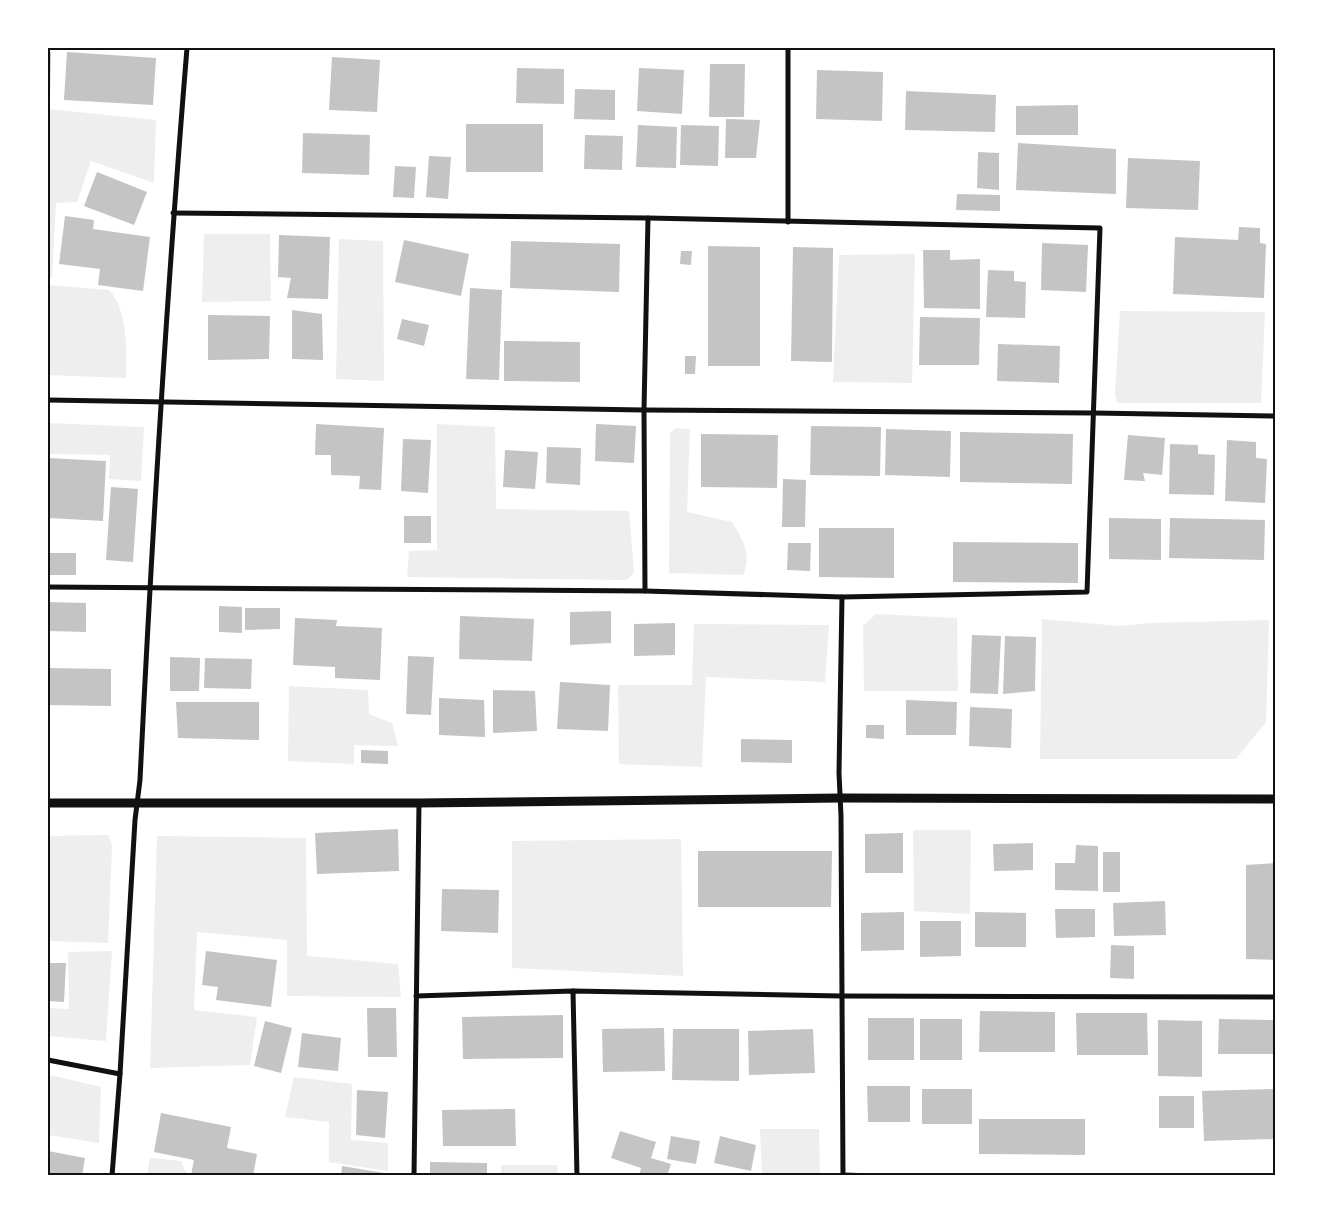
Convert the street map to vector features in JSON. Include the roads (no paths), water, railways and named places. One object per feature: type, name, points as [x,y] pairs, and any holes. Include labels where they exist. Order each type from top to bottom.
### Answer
[{"type":"street","points":[[112,1176],[135,820],[138,802],[160,402],[187,48]]},
{"type":"street","points":[[788,48],[788,222]]},
{"type":"street","points":[[48,587],[645,591],[842,597],[1087,592],[1100,228],[648,218],[173,213]]},
{"type":"street","points":[[645,591],[644,410],[648,218]]},
{"type":"street","points":[[48,400],[644,410],[1276,416]]},
{"type":"street","points":[[842,597],[840,798],[843,1175],[874,1176]]},
{"type":"street","points":[[48,803],[840,798],[1276,799]]},
{"type":"street","points":[[414,1176],[419,802]]},
{"type":"street","points":[[416,996],[574,992],[842,996],[1276,997]]},
{"type":"street","points":[[574,992],[577,1176]]},
{"type":"street","points":[[48,1060],[120,1074]]}]
